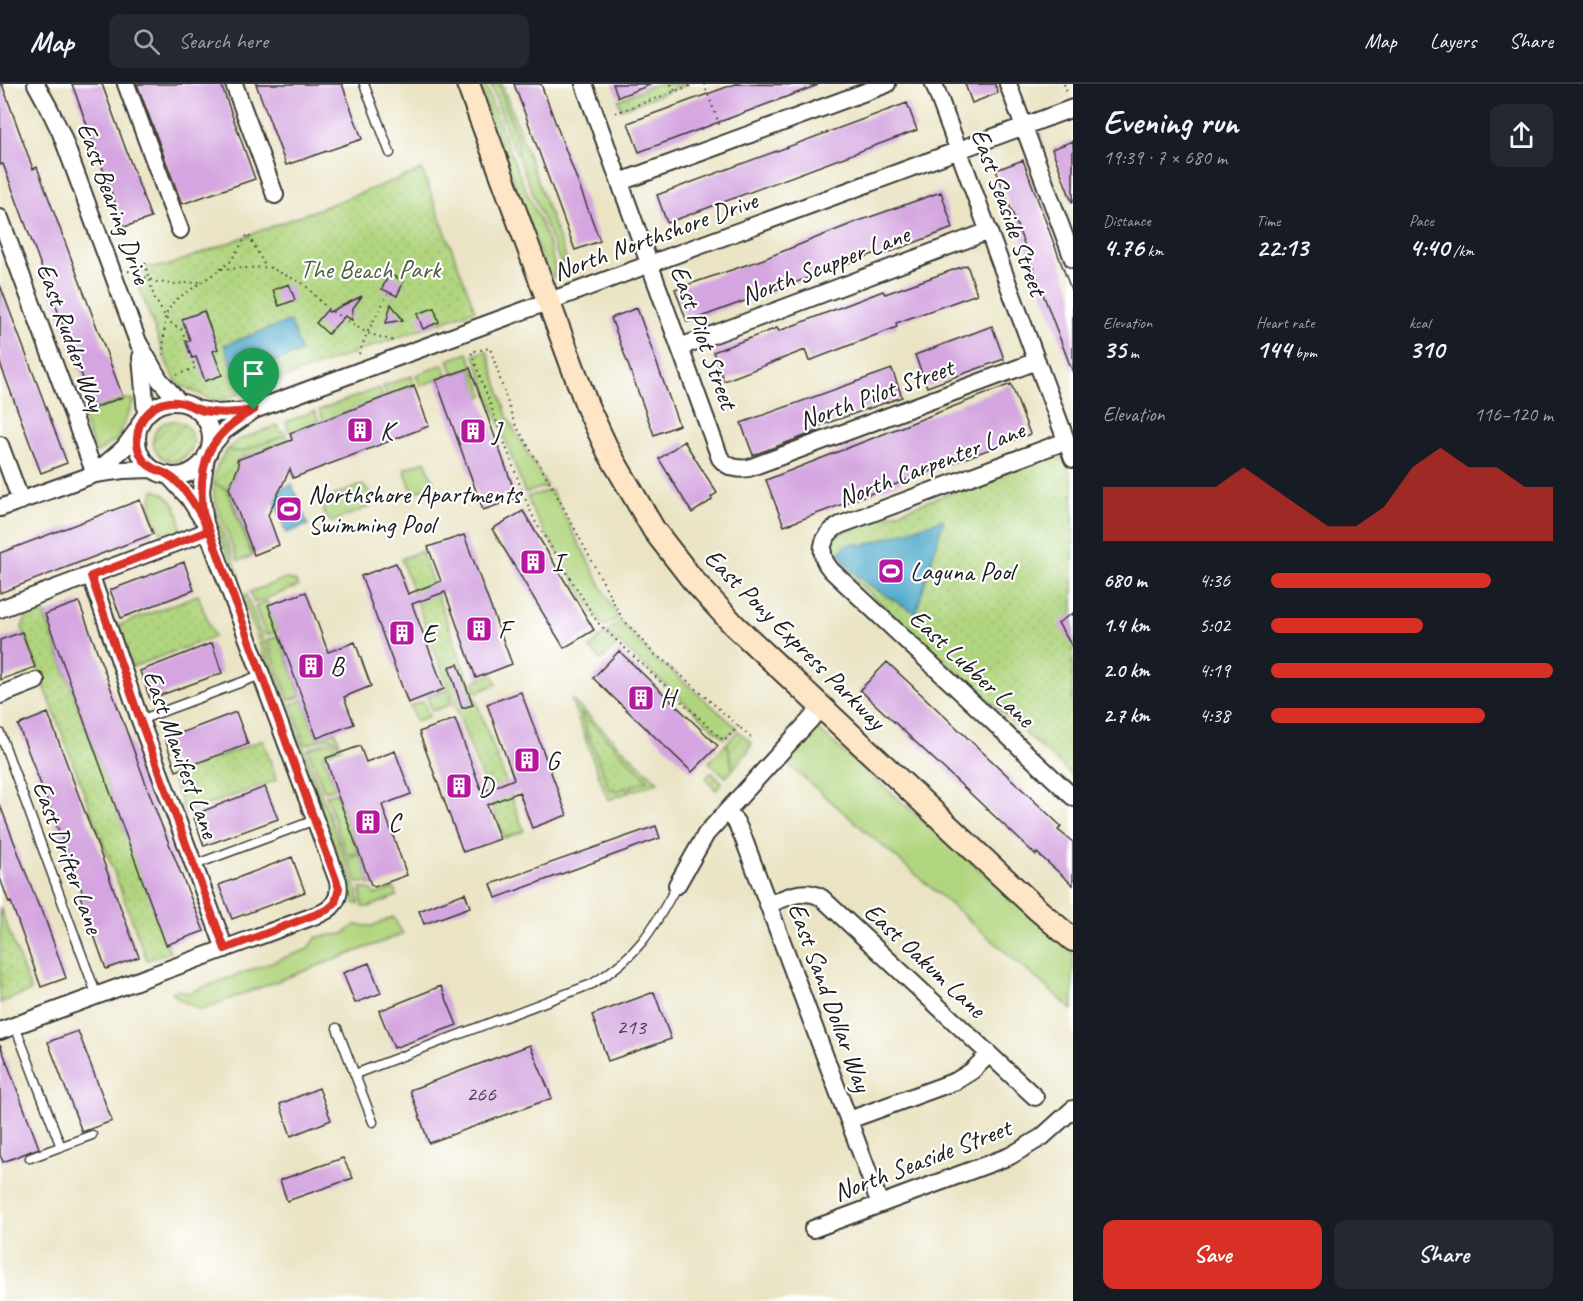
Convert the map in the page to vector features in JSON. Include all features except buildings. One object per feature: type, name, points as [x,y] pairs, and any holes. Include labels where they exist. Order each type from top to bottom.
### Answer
[{"type":"main road","name":"East Pony Express Parkway","points":[[468,84],[597,428],[622,478],[654,530],[712,603],[1038,910],[1073,940]]},
{"type":"street","name":"East Bearing Drive","points":[[36,84],[56,120],[138,342]]},
{"type":"street","points":[[126,84],[180,230]]},
{"type":"street","points":[[234,84],[275,195]]},
{"type":"street","name":"East Pilot Street","points":[[584,84],[720,458],[732,467]]},
{"type":"street","points":[[620,182],[887,84]]},
{"type":"street","name":"East Seaside Street","points":[[934,84],[1073,459]]},
{"type":"street","points":[[1008,84],[1073,259]]},
{"type":"street","name":"North Northshore Drive","points":[[208,452],[234,422],[254,410],[1024,127],[1070,101]]},
{"type":"street","name":"East Rudder Way","points":[[0,218],[94,474]]},
{"type":"street","name":"North Scupper Lane","points":[[680,346],[989,231]]},
{"type":"street","points":[[138,342],[159,379],[179,402]]},
{"type":"street","points":[[94,474],[117,455],[138,429],[146,413],[145,384],[138,342]]},
{"type":"street","name":"North Pilot Street","points":[[732,467],[748,468],[1037,362]]},
{"type":"street","points":[[146,413],[161,404],[179,402],[195,408],[207,422],[211,439],[201,491],[206,527]]},
{"type":"street","name":"North Northshore Drive","points":[[195,408],[218,413],[254,410]]},
{"type":"street","points":[[138,429],[136,438],[141,455],[152,469]]},
{"type":"street","name":"North Carpenter Lane","points":[[822,545],[828,533],[840,525],[1066,441]]},
{"type":"street","points":[[0,445],[21,501]]},
{"type":"street","points":[[0,508],[94,474],[152,469],[177,476],[194,470],[208,452]]},
{"type":"street","points":[[8,1029],[322,913],[332,906],[339,895],[338,881],[206,527],[189,498],[168,475]]},
{"type":"street","points":[[0,609],[91,576],[206,527]]},
{"type":"street","name":"East Lubber Lane","points":[[822,545],[823,559],[831,570],[1073,797]]},
{"type":"street","name":"East Manifest Lane","points":[[91,576],[140,720],[225,949]]},
{"type":"street","points":[[0,695],[36,681]]},
{"type":"street","points":[[677,885],[697,847],[822,707]]},
{"type":"street","name":"East Sand Dollar Way","points":[[727,811],[741,829],[880,1204]]},
{"type":"street","name":"East Oakum Lane","points":[[769,904],[802,892],[822,898],[1035,1097]]},
{"type":"street","points":[[849,1120],[956,1081],[972,1071],[989,1054]]},
{"type":"street","name":"North Seaside Street","points":[[813,1229],[1010,1156],[1042,1137],[1073,1109]]},
{"type":"lane","points":[[364,84],[390,153]]},
{"type":"lane","points":[[140,720],[261,675]]},
{"type":"lane","name":"East Drifter Lane","points":[[0,732],[97,996]]},
{"type":"lane","points":[[194,865],[315,820]]},
{"type":"lane","points":[[355,1074],[592,984],[619,966],[642,944],[660,918],[677,885]]},
{"type":"lane","points":[[337,1028],[373,1122]]},
{"type":"lane","points":[[8,1029],[61,1147]]},
{"type":"lane","points":[[30,1158],[92,1135]]},
{"type":"path","points":[[671,84],[675,92]]},
{"type":"path","points":[[615,113],[695,84]]},
{"type":"path","points":[[704,84],[726,143]]},
{"type":"path","points":[[1064,84],[1070,101]]},
{"type":"path","points":[[128,271],[157,282],[172,284],[202,282],[230,262],[248,234],[266,267]]},
{"type":"path","points":[[145,263],[154,297],[165,316],[182,330],[195,368],[177,376]]},
{"type":"path","points":[[162,361],[165,316],[174,301],[221,269],[266,267],[304,284],[328,309],[367,333],[394,341]]},
{"type":"path","points":[[359,354],[367,333],[388,294]]},
{"type":"path","points":[[738,726],[724,741],[598,623],[531,513],[471,352],[490,348],[514,422],[552,486],[622,618],[654,654],[666,662],[754,740]]},
{"type":"green space","points":[[478,84],[485,84],[516,167],[543,228],[552,255],[554,278],[547,272]]},
{"type":"green space","points":[[491,84],[499,84],[519,146],[518,156],[508,135]]},
{"type":"green space","points":[[499,84],[502,84],[567,261],[561,264],[518,156],[519,146]]},
{"type":"green space","points":[[656,84],[688,84],[621,109],[618,100]]},
{"type":"green space","name":"The Beach Park","points":[[422,170],[475,310],[216,402],[178,384],[168,366],[135,276],[137,268],[167,266]]},
{"type":"green space","points":[[487,351],[508,419],[547,486],[525,493],[474,355]]},
{"type":"green space","points":[[468,353],[484,395],[480,397],[470,368],[453,374],[448,360]]},
{"type":"green space","points":[[444,364],[447,376],[420,386],[416,375]]},
{"type":"green space","points":[[412,376],[414,386],[387,397],[383,386]]},
{"type":"green space","points":[[379,388],[383,398],[324,421],[319,410]]},
{"type":"green space","points":[[124,399],[134,400],[117,439],[96,453],[83,419],[91,411]]},
{"type":"green space","points":[[315,411],[319,422],[290,433],[286,422]]},
{"type":"green space","points":[[173,421],[181,422],[187,427],[192,433],[192,449],[187,455],[181,460],[173,461],[165,460],[159,455],[154,449],[153,441],[154,433],[159,427],[165,422]]},
{"type":"green space","points":[[278,425],[280,432],[284,431],[286,435],[240,452],[227,450],[239,440]]},
{"type":"green space","points":[[286,435],[300,467],[290,470],[281,444],[237,460],[240,471],[237,470],[229,488],[254,555],[252,556],[227,490],[214,483],[216,470],[227,450],[240,452]]},
{"type":"green space","points":[[1062,452],[1073,483],[1073,776],[831,559],[833,536]]},
{"type":"green space","points":[[425,461],[435,485],[413,493],[404,469]]},
{"type":"green space","points":[[214,483],[227,490],[252,556],[238,561],[214,497]]},
{"type":"green space","points":[[362,485],[370,494],[371,506],[332,522],[323,511],[324,501]]},
{"type":"green space","points":[[154,490],[172,501],[180,520],[181,534],[166,540],[151,510]]},
{"type":"green space","points":[[551,490],[618,618],[604,626],[534,514],[527,497]]},
{"type":"green space","points":[[208,500],[212,502],[240,577],[234,575]]},
{"type":"green space","points":[[421,551],[524,831],[504,838],[401,559]]},
{"type":"green space","points":[[288,579],[295,581],[299,586],[254,603],[250,592]]},
{"type":"green space","points":[[246,594],[358,893],[359,905],[354,903],[243,599]]},
{"type":"green space","points":[[198,595],[214,637],[132,667],[117,626]]},
{"type":"green space","points":[[267,601],[278,631],[266,635],[255,607]]},
{"type":"green space","points":[[41,606],[170,952],[147,960],[22,627],[29,611]]},
{"type":"green space","points":[[620,621],[657,662],[667,667],[737,728],[724,738],[607,632]]},
{"type":"green space","points":[[604,633],[617,645],[601,660],[590,648]]},
{"type":"green space","points":[[279,636],[301,696],[289,700],[267,640]]},
{"type":"green space","points":[[492,674],[497,684],[477,692],[473,682]]},
{"type":"green space","points":[[446,690],[451,704],[432,711],[427,697]]},
{"type":"green space","points":[[571,699],[614,740],[611,743],[580,712],[588,733],[584,734]]},
{"type":"green space","points":[[303,700],[317,738],[335,731],[340,744],[329,737],[306,745],[291,704]]},
{"type":"green space","points":[[423,701],[429,716],[416,721],[410,706]]},
{"type":"green space","points":[[573,704],[655,780],[609,798]]},
{"type":"green space","points":[[814,726],[1073,951],[1073,1010],[783,760]]},
{"type":"green space","points":[[738,731],[752,743],[748,752],[733,769],[727,743]]},
{"type":"green space","points":[[589,736],[610,789],[614,788],[616,792],[626,787],[629,792],[608,800],[585,738]]},
{"type":"green space","points":[[263,740],[277,780],[185,813],[171,775]]},
{"type":"green space","points":[[330,741],[339,748],[342,747],[323,755],[335,788],[324,791],[308,749]]},
{"type":"green space","points":[[617,743],[658,782],[633,791],[631,786],[648,780],[614,746]]},
{"type":"green space","points":[[727,743],[733,769],[726,777],[709,762]]},
{"type":"green space","points":[[711,772],[722,782],[716,790],[706,779]]},
{"type":"green space","points":[[336,792],[358,852],[347,856],[326,796]]},
{"type":"green space","points":[[360,855],[371,885],[365,882],[358,883],[348,859]]},
{"type":"green space","points":[[361,888],[372,890],[375,895],[394,888],[397,896],[369,907],[362,907]]},
{"type":"green space","points":[[0,907],[31,991],[0,1003]]},
{"type":"green space","points":[[393,917],[403,934],[200,1010],[179,999],[172,992],[178,990],[188,993],[308,949],[317,937],[343,934],[355,925],[372,926]]},
{"type":"water","points":[[290,321],[301,352],[236,376],[224,345]]},
{"type":"water","name":"Northshore Apartments Swimming Pool","points":[[292,484],[308,525],[286,533],[272,493]]},
{"type":"water","name":"Laguna Pool","points":[[944,519],[916,613],[861,579],[844,561],[840,552],[848,544],[865,545]]},
{"type":"place","name":"K","points":[[360,430]]},
{"type":"place","name":"J","points":[[473,431]]},
{"type":"place","name":"Northshore Apartments Swimming Pool","points":[[289,509]]},
{"type":"place","name":"I","points":[[533,562]]},
{"type":"place","name":"Laguna Pool","points":[[891,571]]},
{"type":"place","name":"F","points":[[479,629]]},
{"type":"place","name":"E","points":[[402,633]]},
{"type":"place","name":"B","points":[[311,666]]},
{"type":"place","name":"H","points":[[641,698]]},
{"type":"place","name":"G","points":[[527,760]]},
{"type":"place","name":"D","points":[[459,786]]},
{"type":"place","name":"C","points":[[368,822]]},
{"type":"route","points":[[254,410],[218,413],[195,408],[188,404],[170,402],[153,407],[146,413],[136,438],[141,455],[152,469],[168,475],[179,486],[198,510],[208,531],[91,576],[140,720],[225,949],[322,913],[335,903],[339,895],[338,881],[208,531],[205,524],[201,502],[203,468],[210,448],[234,422],[254,410]]}]
